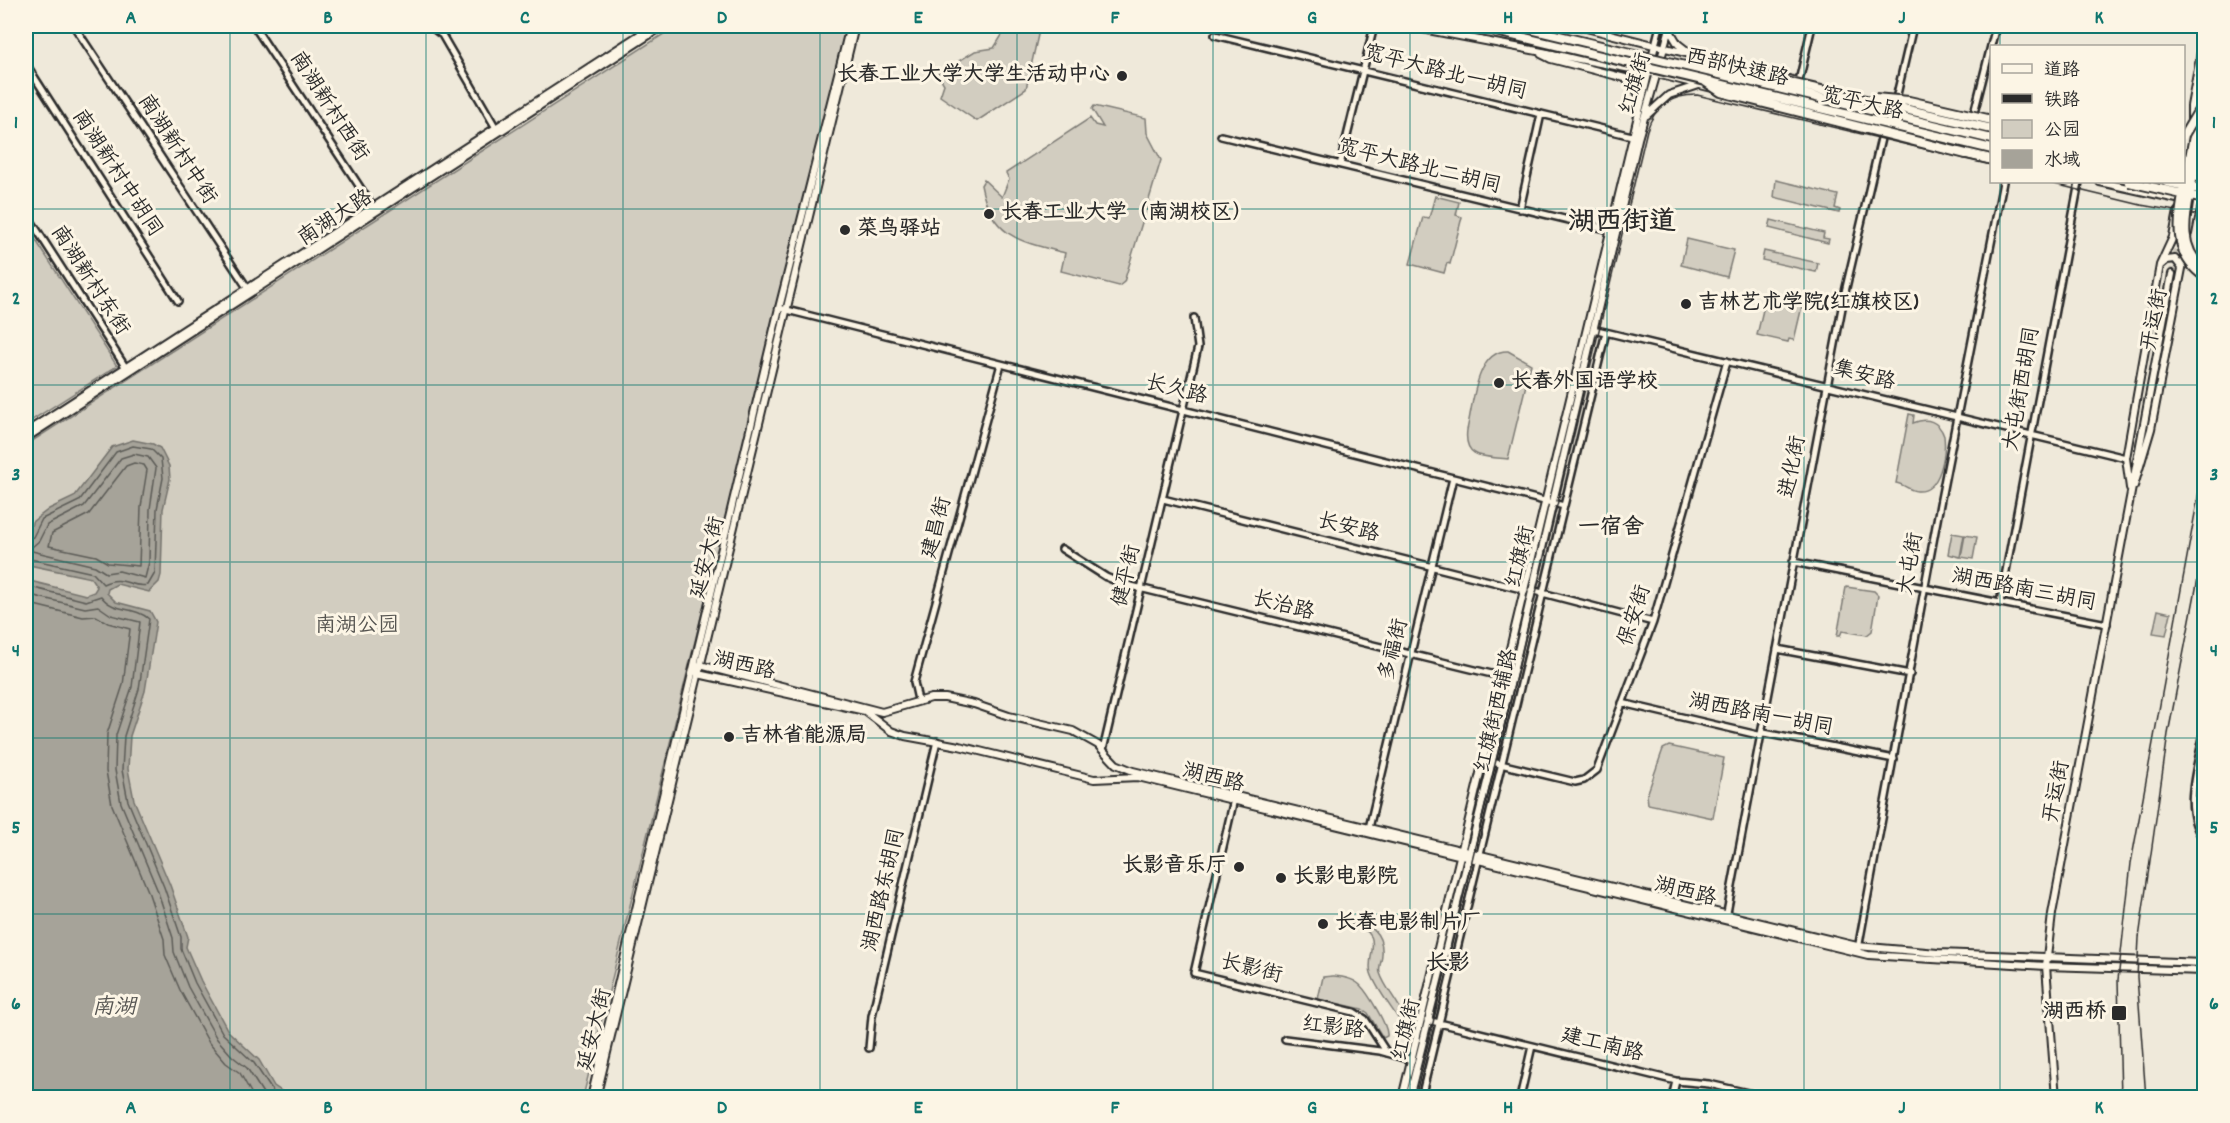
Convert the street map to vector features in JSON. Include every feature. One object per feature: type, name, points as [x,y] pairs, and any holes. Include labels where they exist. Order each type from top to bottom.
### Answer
[{"type":"highway","name":"西部快速路","points":[[1450,26],[1475,26],[1990,151]]},
{"type":"highway","name":"西部快速路","points":[[1517,26],[1990,139]]},
{"type":"highway","points":[[1682,65],[1713,65],[1990,129]]},
{"type":"highway","points":[[2205,81],[2185,229],[2189,250],[2205,268]]},
{"type":"highway","points":[[1702,82],[1721,92],[1990,160]]},
{"type":"highway","points":[[1856,98],[1909,101],[1990,120]]},
{"type":"highway","points":[[2185,134],[2203,107]]},
{"type":"highway","points":[[2203,107],[2178,229],[2187,259],[2205,276]]},
{"type":"highway","points":[[2133,183],[2205,199]]},
{"type":"highway","points":[[2172,183],[2205,190]]},
{"type":"main road","name":"南湖大路","points":[[26,438],[373,207],[653,26]]},
{"type":"main road","name":"南湖大路","points":[[26,432],[663,26]]},
{"type":"main road","name":"延安大街","points":[[591,1098],[850,26]]},
{"type":"main road","name":"延安大街","points":[[783,309],[855,26]]},
{"type":"main road","name":"宽平大路","points":[[1407,26],[1702,82],[1883,127],[1990,151]]},
{"type":"main road","name":"宽平大路","points":[[1578,26],[1799,81],[1893,109],[1970,127],[1990,129]]},
{"type":"main road","points":[[1670,27],[1678,44],[1696,57]]},
{"type":"main road","points":[[2185,169],[2192,131],[2191,106],[2205,36]]},
{"type":"main road","name":"红旗街","points":[[1402,1098],[1465,854],[1492,762],[1528,590],[1640,99],[1655,45]]},
{"type":"main road","name":"红旗街","points":[[1549,501],[1664,48]]},
{"type":"main road","points":[[1535,51],[1551,59],[1625,78],[1634,86],[1640,99]]},
{"type":"main road","points":[[1645,118],[1669,95],[1702,82]]},
{"type":"main road","name":"开运街","points":[[2131,495],[2140,472],[2151,429],[2193,203],[2201,183],[2205,150]]},
{"type":"main road","points":[[2185,181],[2201,183]]},
{"type":"main road","points":[[2104,183],[2205,205]]},
{"type":"main road","name":"开运街","points":[[2131,495],[2126,459],[2160,265],[2173,237],[2183,183]]},
{"type":"main road","points":[[2160,265],[2167,260],[2175,259],[2182,269]]},
{"type":"main road","name":"开运街","points":[[2056,1098],[2046,966],[2052,914],[2172,274]]},
{"type":"main road","name":"红旗街","points":[[1409,1098],[1504,677],[1528,590]]},
{"type":"main road","name":"延安大街","points":[[596,1098],[698,674],[697,666]]},
{"type":"main road","name":"湖西路","points":[[697,666],[882,712],[894,710],[918,700],[945,698],[974,704],[1009,716],[1073,731],[1103,750],[1116,764],[1133,771],[1234,799],[1369,828],[1465,854]]},
{"type":"main road","name":"湖西路","points":[[698,674],[865,711],[891,730],[905,736],[937,741],[1094,779],[1138,777],[1479,857],[1858,950],[2046,966],[2205,971]]},
{"type":"main road","name":"湖西路","points":[[1858,950],[2205,963]]},
{"type":"street","name":"南湖新村中街","points":[[74,26],[249,291]]},
{"type":"street","name":"南湖新村西街","points":[[254,26],[373,207]]},
{"type":"street","points":[[430,26],[442,35],[496,128]]},
{"type":"street","points":[[1340,165],[1374,26]]},
{"type":"street","name":"红旗街","points":[[1655,45],[1660,26]]},
{"type":"street","points":[[1799,81],[1812,26]]},
{"type":"street","name":"进化街","points":[[1726,917],[1845,292],[1883,127],[1893,109],[1913,26]]},
{"type":"street","points":[[1991,45],[1996,26]]},
{"type":"street","name":"红旗街","points":[[1664,48],[1670,27]]},
{"type":"street","name":"宽平大路北一胡同","points":[[1215,35],[1632,136]]},
{"type":"street","points":[[1970,127],[1990,49]]},
{"type":"street","name":"南湖新村中胡同","points":[[26,64],[178,301]]},
{"type":"street","points":[[1520,209],[1541,114]]},
{"type":"street","name":"宽平大路北二胡同","points":[[1221,136],[1610,230]]},
{"type":"street","name":"大屯街","points":[[1858,950],[2003,183]]},
{"type":"street","name":"大屯街西胡同","points":[[2000,603],[2079,183]]},
{"type":"street","name":"南湖新村东街","points":[[26,213],[126,368]]},
{"type":"street","name":"长久路","points":[[783,309],[1564,506]]},
{"type":"street","name":"健平街","points":[[1103,750],[1198,347],[1194,318]]},
{"type":"street","name":"集安路","points":[[1593,329],[2126,459]]},
{"type":"street","name":"红旗街西辅路","points":[[1421,1098],[1606,332]]},
{"type":"street","name":"保安街","points":[[1492,762],[1575,782],[1584,780],[1597,770],[1653,622],[1727,361]]},
{"type":"street","name":"建昌街","points":[[918,700],[914,682],[1001,364]]},
{"type":"street","name":"多福街","points":[[1369,828],[1453,478]]},
{"type":"street","name":"长安路","points":[[1163,500],[1653,622]]},
{"type":"street","name":"长治路","points":[[1062,549],[1106,577],[1142,589],[1504,677]]},
{"type":"street","name":"湖西路南三胡同","points":[[1793,562],[2107,624]]},
{"type":"street","points":[[1777,649],[1910,674]]},
{"type":"street","name":"湖西路南一胡同","points":[[1622,703],[1761,734],[1893,759]]},
{"type":"street","points":[[2205,732],[2191,802],[2199,832],[2205,840]]},
{"type":"street","name":"湖西路东胡同","points":[[869,1048],[872,1016],[937,741]]},
{"type":"street","name":"长影街","points":[[1234,799],[1194,973],[1354,1012],[1365,1019],[1388,1053]]},
{"type":"street","name":"建工南路","points":[[1427,1020],[1676,1081],[1709,1084],[1770,1098]]},
{"type":"street","name":"红影路","points":[[1285,1040],[1388,1053],[1412,1060]]},
{"type":"street","points":[[1520,1098],[1532,1046]]},
{"type":"street","points":[[1672,1098],[1676,1081]]},
{"type":"green space","name":"南湖公园","points":[[676,26],[846,26],[583,1097],[26,1097],[26,445]]},
{"type":"green space","points":[[1018,26],[1040,26],[1026,89],[977,121],[940,96],[944,84],[938,74],[975,51],[994,48],[1002,35]]},
{"type":"green space","points":[[1094,106],[1146,118],[1147,133],[1161,160],[1124,282],[1119,286],[1061,271],[1065,253],[1035,245],[1010,234],[992,216],[981,185],[984,180],[1002,197],[1009,179],[1006,173],[1090,118],[1095,125],[1103,127],[1092,109]]},
{"type":"green space","points":[[1776,180],[1838,195],[1835,208],[1840,210],[1839,213],[1774,197]]},
{"type":"green space","points":[[1435,196],[1459,202],[1456,215],[1462,217],[1450,264],[1447,263],[1444,273],[1410,264],[1423,217],[1429,218]]},
{"type":"green space","points":[[1771,220],[1824,233],[1823,238],[1829,239],[1828,243],[1769,228]]},
{"type":"green space","points":[[26,225],[117,366],[26,424]]},
{"type":"green space","points":[[1687,239],[1734,250],[1727,277],[1681,265]]},
{"type":"green space","points":[[1764,251],[1818,263],[1816,272],[1762,260]]},
{"type":"green space","points":[[1767,293],[1803,302],[1794,340],[1789,339],[1788,342],[1757,335]]},
{"type":"green space","points":[[1508,351],[1531,364],[1508,459],[1485,457],[1473,452],[1467,440],[1474,394],[1489,359],[1497,353]]},
{"type":"green space","points":[[1909,414],[1914,415],[1913,423],[1923,420],[1936,424],[1944,436],[1943,461],[1940,471],[1932,486],[1925,490],[1917,491],[1896,483]]},
{"type":"green space","points":[[1952,533],[1964,535],[1960,557],[1948,554]]},
{"type":"green space","points":[[1965,535],[1977,537],[1973,559],[1961,557]]},
{"type":"green space","points":[[1846,587],[1874,591],[1878,595],[1872,631],[1867,635],[1842,631],[1840,636],[1837,636]]},
{"type":"green space","points":[[2158,610],[2171,613],[2166,635],[2153,633]]},
{"type":"green space","points":[[1669,746],[1724,758],[1713,818],[1648,804],[1647,795],[1663,749]]},
{"type":"green space","points":[[1349,917],[1368,925],[1380,940],[1382,957],[1380,973],[1403,1014],[1401,1018],[1398,1018],[1383,996],[1371,973],[1373,945],[1369,933],[1351,924]]},
{"type":"green space","points":[[1323,977],[1351,979],[1360,985],[1373,1002],[1387,1036],[1383,1038],[1368,1013],[1362,1009],[1318,999]]},
{"type":"water","name":"南湖","points":[[133,440],[153,444],[160,448],[169,466],[170,479],[163,509],[159,582],[149,592],[117,584],[108,589],[107,593],[116,602],[150,611],[156,622],[145,691],[130,736],[128,769],[134,800],[170,885],[188,937],[186,947],[201,981],[228,1031],[259,1060],[274,1086],[290,1097],[26,1097],[26,580],[86,595],[94,592],[97,587],[91,578],[29,565],[26,561],[32,522],[49,509],[74,497],[112,447]]},
{"type":"tunnel","points":[[2196,146],[2204,105]]},
{"type":"tunnel","points":[[2172,274],[2178,236]]},
{"type":"tram line","points":[[1415,1098],[1650,122],[1659,108],[1665,104],[1679,97],[1697,95],[1990,165]]},
{"type":"tram line","points":[[2050,183],[2141,205],[2204,216]]},
{"type":"tram line","points":[[2121,1098],[2118,980],[2131,863],[2204,464]]},
{"type":"railway","points":[[2146,1098],[2137,977],[2139,938],[2168,734],[2204,547]]},
{"type":"place","name":"长春工业大学大学生活动中心","points":[[1122,76]]},
{"type":"place","name":"长春工业大学（南湖校区）","points":[[989,214]]},
{"type":"place","name":"菜鸟驿站","points":[[845,230]]},
{"type":"place","name":"吉林艺术学院(红旗校区)","points":[[1686,304]]},
{"type":"place","name":"长春外国语学校","points":[[1499,383]]},
{"type":"place","name":"吉林省能源局","points":[[729,737]]},
{"type":"place","name":"长影音乐厅","points":[[1239,867]]},
{"type":"place","name":"长影电影院","points":[[1281,878]]},
{"type":"place","name":"长春电影制片厂","points":[[1323,924]]},
{"type":"place","name":"湖西桥","points":[[2119,1013]]},
{"type":"district","name":"湖西街道","points":[[1622,223]]},
{"type":"district","name":"一宿舍","points":[[1611,528]]},
{"type":"district","name":"长影","points":[[1448,964]]}]
